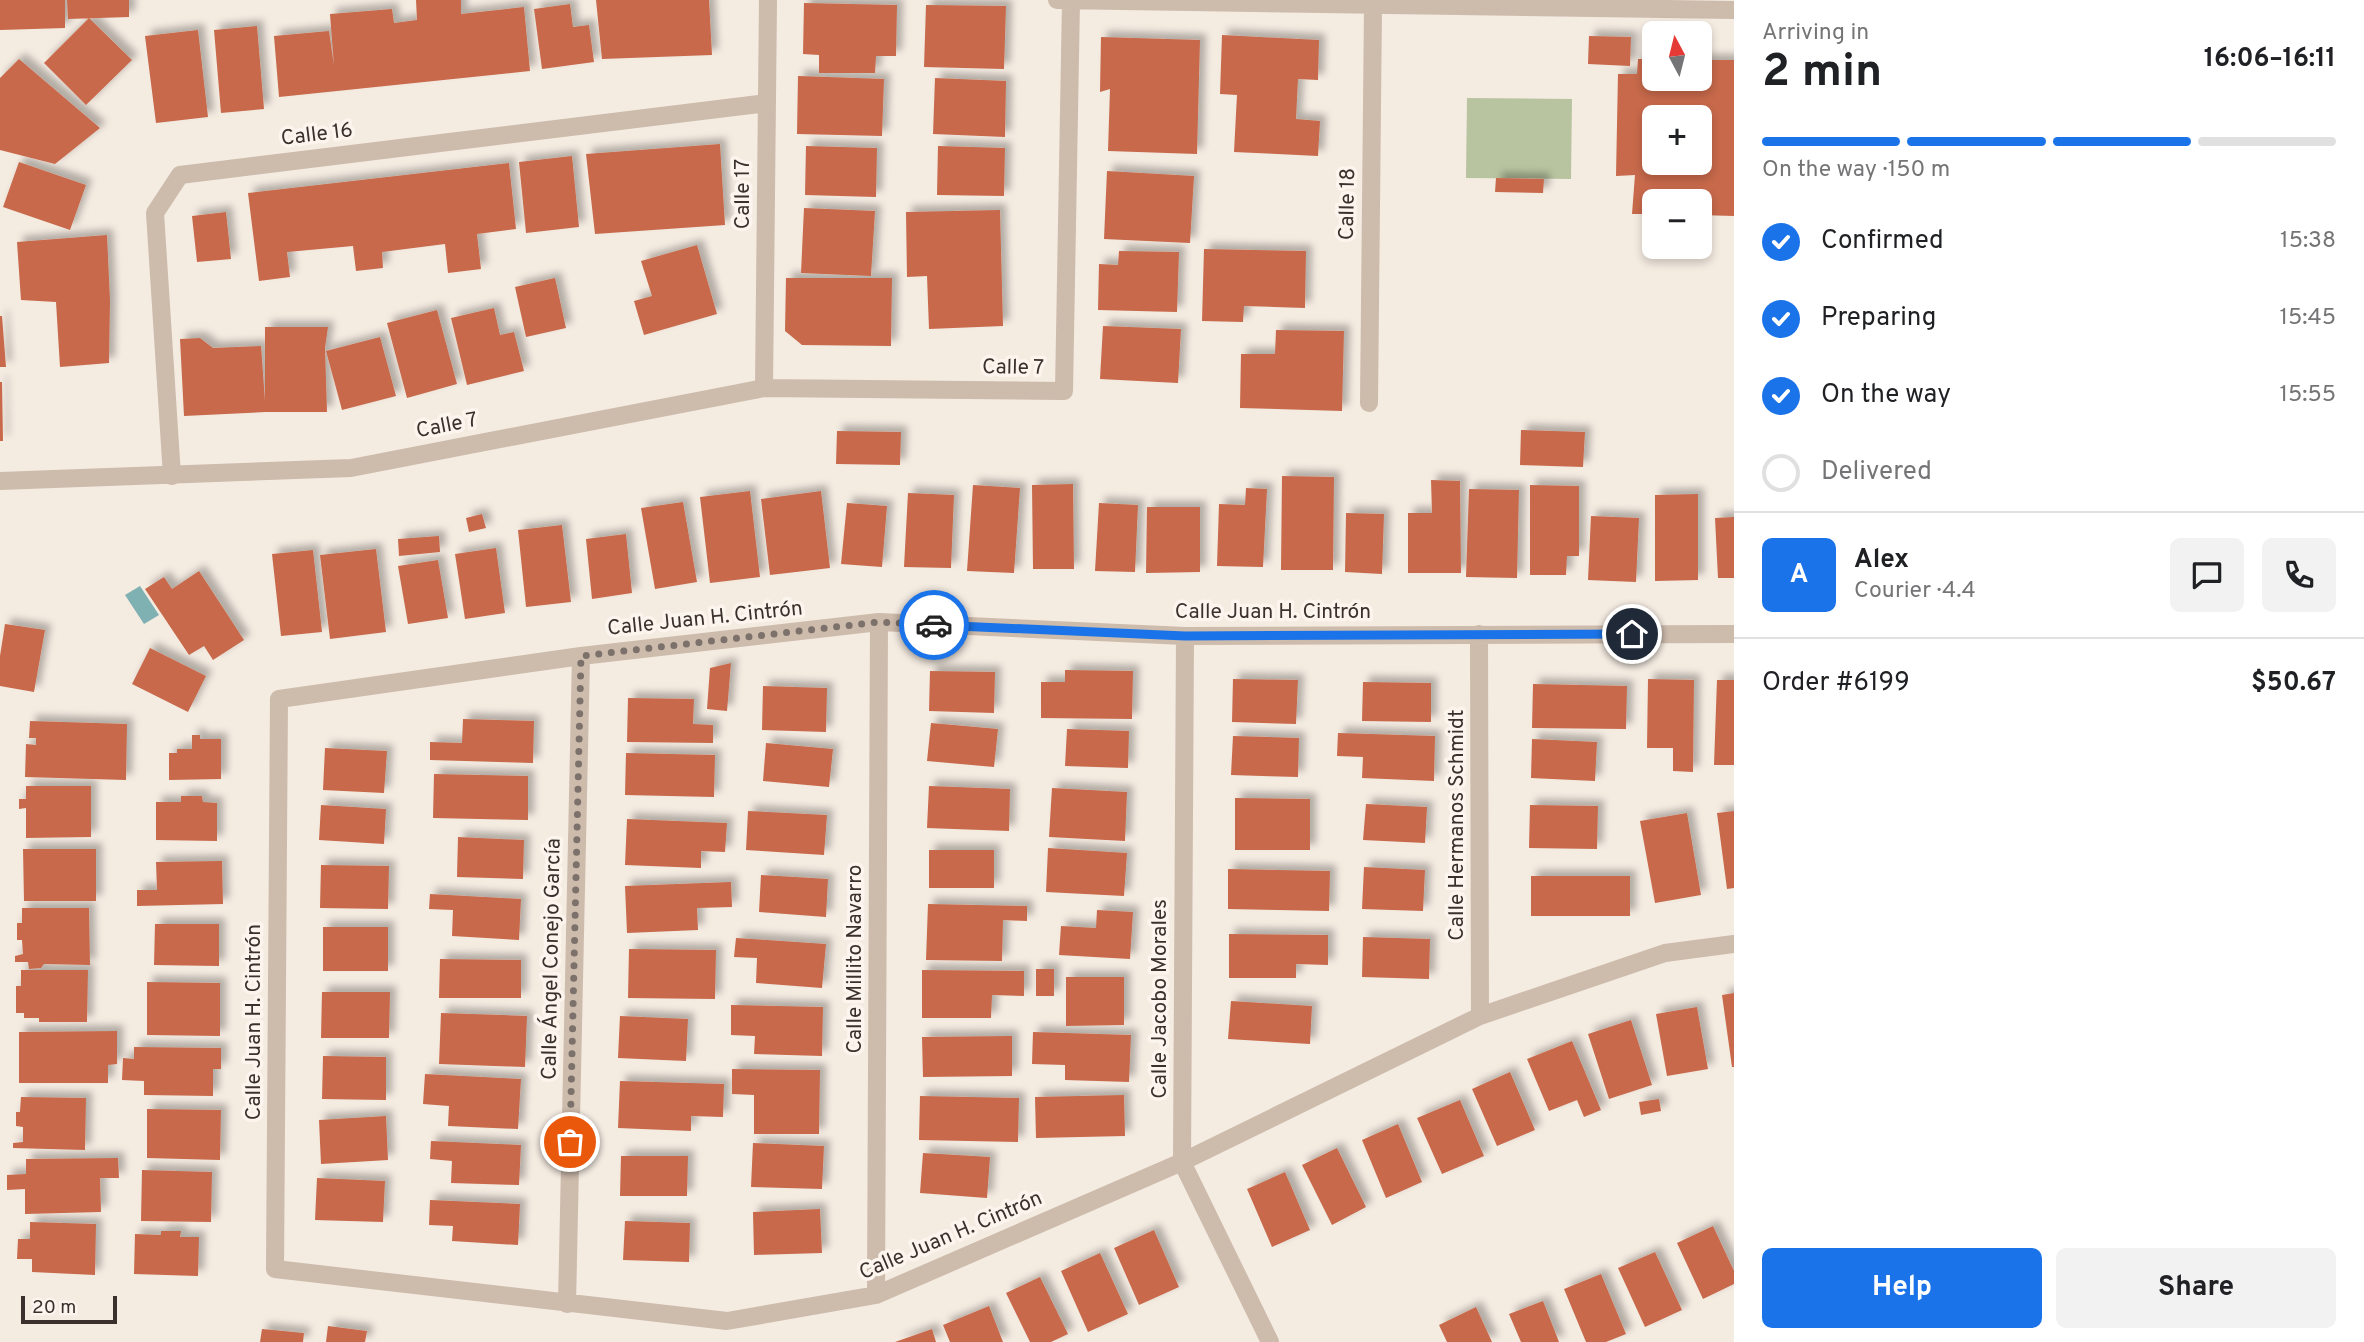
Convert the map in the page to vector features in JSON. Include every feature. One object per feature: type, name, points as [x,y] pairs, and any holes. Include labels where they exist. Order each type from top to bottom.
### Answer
[{"type":"street","name":"Calle 17","points":[[765,388],[768,0]]},
{"type":"street","name":"Calle 7","points":[[0,481],[351,468],[765,388],[1064,391],[1064,1],[1734,10]]},
{"type":"street","name":"Calle 18","points":[[1369,403],[1373,6]]},
{"type":"street","name":"Calle 16","points":[[172,476],[155,214],[180,175],[767,103]]},
{"type":"street","name":"Calle Juan H. Cintrón","points":[[1734,634],[1185,636],[879,622],[581,656],[279,699],[275,1269],[727,1321],[876,1295],[1182,1162],[1480,1016],[1665,953],[1734,944]]},
{"type":"street","name":"Calle Millito Navarro","points":[[876,1295],[879,622]]},
{"type":"street","name":"Calle Hermanos Schmidt","points":[[1479,634],[1480,1016]]},
{"type":"street","name":"Calle Jacobo Morales","points":[[1185,636],[1182,1162],[1270,1342]]},
{"type":"street","name":"Calle Ángel Conejo García","points":[[567,1304],[581,656]]},
{"type":"green space","points":[[1467,98],[1572,99],[1571,179],[1466,178]]},
{"type":"water","points":[[140,586],[159,615],[144,624],[125,595]]},
{"type":"building","points":[[0,0],[65,0],[65,28],[0,30]]},
{"type":"building","points":[[67,0],[129,0],[129,17],[68,19]]},
{"type":"building","points":[[416,0],[461,0],[461,14],[524,7],[530,71],[279,97],[274,36],[329,31],[334,66],[330,14],[392,9],[394,23],[417,20]]},
{"type":"building","points":[[596,0],[709,0],[712,55],[602,59]]},
{"type":"building","points":[[804,3],[897,5],[896,56],[876,56],[875,73],[819,73],[819,55],[803,54]]},
{"type":"building","points":[[570,4],[573,27],[589,25],[594,62],[542,69],[534,9]]},
{"type":"building","points":[[926,5],[1006,6],[1004,69],[924,67]]},
{"type":"building","points":[[89,18],[132,60],[86,105],[44,63]]},
{"type":"building","points":[[257,26],[264,109],[221,113],[214,30]]},
{"type":"building","points":[[198,30],[208,117],[156,123],[145,36]]},
{"type":"building","points":[[1222,35],[1319,40],[1318,80],[1298,79],[1296,119],[1320,121],[1318,156],[1234,152],[1237,95],[1220,94]]},
{"type":"building","points":[[1589,36],[1631,37],[1630,66],[1588,64]]},
{"type":"building","points":[[1101,37],[1200,40],[1197,154],[1108,151],[1110,89],[1100,92]]},
{"type":"building","points":[[19,59],[100,128],[55,164],[0,150],[0,78]]},
{"type":"building","points":[[1638,59],[1642,59],[1642,91],[1712,91],[1712,60],[1734,60],[1734,216],[1712,215],[1712,189],[1642,189],[1642,214],[1632,214],[1635,175],[1616,176],[1618,74],[1637,74]]},
{"type":"building","points":[[798,76],[884,79],[882,136],[797,134]]},
{"type":"building","points":[[935,78],[1006,81],[1005,137],[933,134]]},
{"type":"building","points":[[720,144],[725,225],[595,234],[586,154]]},
{"type":"building","points":[[806,146],[877,148],[876,197],[805,195]]},
{"type":"building","points":[[938,146],[1005,148],[1004,196],[937,195]]},
{"type":"building","points":[[572,156],[579,227],[526,233],[519,162]]},
{"type":"building","points":[[19,162],[86,185],[70,230],[3,207]]},
{"type":"building","points":[[509,163],[516,229],[477,234],[481,269],[448,273],[445,244],[382,252],[383,268],[356,271],[353,246],[287,252],[290,277],[259,281],[248,193]]},
{"type":"building","points":[[1107,171],[1194,176],[1190,243],[1104,239]]},
{"type":"building","points":[[1496,178],[1544,179],[1543,193],[1495,192]]},
{"type":"building","points":[[804,208],[875,211],[871,276],[801,273]]},
{"type":"building","points":[[1000,210],[1003,326],[929,329],[927,276],[907,277],[906,212]]},
{"type":"building","points":[[226,212],[231,259],[197,262],[192,216]]},
{"type":"building","points":[[107,235],[109,363],[60,367],[56,302],[21,300],[17,242]]},
{"type":"building","points":[[697,245],[717,314],[644,335],[634,301],[652,296],[641,261]]},
{"type":"building","points":[[1204,249],[1306,251],[1305,308],[1244,306],[1243,322],[1202,321]]},
{"type":"building","points":[[1119,251],[1179,252],[1177,312],[1098,310],[1099,264],[1118,265]]},
{"type":"building","points":[[555,278],[566,328],[526,337],[515,287]]},
{"type":"building","points":[[786,278],[892,278],[891,346],[802,345],[785,331]]},
{"type":"building","points":[[494,308],[500,335],[514,332],[524,371],[467,385],[451,318]]},
{"type":"building","points":[[437,310],[457,384],[407,398],[387,323]]},
{"type":"building","points":[[2,316],[6,367],[0,367]]},
{"type":"building","points":[[1103,326],[1181,329],[1178,383],[1100,379]]},
{"type":"building","points":[[265,327],[328,327],[325,348],[327,412],[184,416],[180,339],[200,338],[213,348],[261,346],[265,401]]},
{"type":"building","points":[[1276,330],[1344,331],[1342,411],[1240,408],[1241,354],[1275,354]]},
{"type":"building","points":[[380,337],[396,396],[342,410],[326,351]]},
{"type":"building","points":[[2,382],[3,441],[0,441]]},
{"type":"building","points":[[1521,430],[1585,432],[1583,467],[1520,465]]},
{"type":"building","points":[[837,431],[901,432],[900,465],[836,464]]},
{"type":"building","points":[[1282,476],[1334,477],[1333,570],[1281,570]]},
{"type":"building","points":[[1431,480],[1460,481],[1461,573],[1408,573],[1408,513],[1432,513]]},
{"type":"building","points":[[1073,484],[1074,569],[1033,569],[1032,485]]},
{"type":"building","points":[[973,485],[1020,488],[1014,573],[967,571]]},
{"type":"building","points":[[1530,485],[1579,486],[1579,556],[1567,556],[1566,575],[1530,575]]},
{"type":"building","points":[[1246,488],[1267,489],[1263,567],[1217,566],[1219,504],[1245,505]]},
{"type":"building","points":[[1469,489],[1519,490],[1517,578],[1466,577]]},
{"type":"building","points":[[750,491],[760,577],[710,583],[700,497]]},
{"type":"building","points":[[821,491],[830,568],[770,575],[761,499]]},
{"type":"building","points":[[908,493],[954,495],[951,568],[904,567]]},
{"type":"building","points":[[1698,494],[1698,580],[1655,581],[1655,495]]},
{"type":"building","points":[[683,502],[697,582],[655,589],[641,508]]},
{"type":"building","points":[[847,503],[887,506],[882,567],[841,564]]},
{"type":"building","points":[[1099,503],[1138,505],[1135,572],[1095,571]]},
{"type":"building","points":[[1147,507],[1200,507],[1200,572],[1146,573]]},
{"type":"building","points":[[1346,513],[1384,514],[1382,574],[1345,572]]},
{"type":"building","points":[[482,514],[486,528],[469,532],[466,518]]},
{"type":"building","points":[[1591,516],[1639,518],[1636,582],[1588,580]]},
{"type":"building","points":[[1734,517],[1734,578],[1718,578],[1715,518]]},
{"type":"building","points":[[562,525],[571,602],[526,607],[518,530]]},
{"type":"building","points":[[626,534],[632,593],[592,599],[586,539]]},
{"type":"building","points":[[439,536],[440,552],[399,556],[398,539]]},
{"type":"building","points":[[496,548],[505,613],[465,619],[455,554]]},
{"type":"building","points":[[376,549],[386,632],[330,639],[320,555]]},
{"type":"building","points":[[313,550],[322,632],[281,636],[272,554]]},
{"type":"building","points":[[438,560],[448,618],[408,624],[398,566]]},
{"type":"building","points":[[199,571],[244,640],[213,660],[204,646],[189,655],[145,589],[164,577],[172,589]]},
{"type":"building","points":[[5,624],[45,630],[34,692],[0,686],[0,656]]},
{"type":"building","points":[[150,648],[206,676],[188,712],[132,684]]},
{"type":"building","points":[[731,663],[727,711],[707,709],[710,668]]},
{"type":"building","points":[[1065,670],[1133,671],[1132,719],[1041,718],[1041,682],[1065,682]]},
{"type":"building","points":[[930,671],[995,672],[994,713],[929,711]]},
{"type":"building","points":[[1233,679],[1298,680],[1296,724],[1232,722]]},
{"type":"building","points":[[1648,679],[1694,680],[1693,772],[1673,771],[1673,748],[1647,748]]},
{"type":"building","points":[[1717,680],[1734,680],[1734,765],[1714,765]]},
{"type":"building","points":[[1363,682],[1431,683],[1431,722],[1362,721]]},
{"type":"building","points":[[1533,684],[1627,686],[1626,729],[1532,728]]},
{"type":"building","points":[[763,686],[827,688],[826,732],[762,730]]},
{"type":"building","points":[[628,698],[694,699],[693,724],[713,725],[713,743],[627,742]]},
{"type":"building","points":[[463,719],[534,721],[533,763],[430,760],[430,742],[462,743]]},
{"type":"building","points":[[30,721],[127,724],[126,780],[25,777],[26,744],[36,745],[36,738],[29,738]]},
{"type":"building","points":[[931,723],[998,729],[994,767],[927,761]]},
{"type":"building","points":[[1067,729],[1129,731],[1128,768],[1065,766]]},
{"type":"building","points":[[1338,733],[1435,736],[1434,781],[1362,778],[1363,757],[1337,756]]},
{"type":"building","points":[[192,735],[200,735],[200,739],[221,739],[221,779],[169,780],[169,753],[177,753],[177,749],[192,749]]},
{"type":"building","points":[[1233,736],[1299,738],[1298,777],[1231,775]]},
{"type":"building","points":[[1532,739],[1597,742],[1595,781],[1531,778]]},
{"type":"building","points":[[766,743],[833,749],[829,787],[763,781]]},
{"type":"building","points":[[325,748],[387,751],[384,793],[323,790]]},
{"type":"building","points":[[626,753],[715,755],[714,797],[625,795]]},
{"type":"building","points":[[434,774],[528,776],[528,820],[433,818]]},
{"type":"building","points":[[26,786],[91,786],[91,837],[26,838],[26,808],[19,809],[19,799],[26,799]]},
{"type":"building","points":[[929,786],[1010,789],[1009,831],[927,828]]},
{"type":"building","points":[[1052,788],[1127,792],[1125,841],[1049,837]]},
{"type":"building","points":[[181,796],[202,796],[203,802],[217,803],[217,841],[156,840],[156,802],[181,802]]},
{"type":"building","points":[[1235,798],[1310,799],[1310,850],[1235,850]]},
{"type":"building","points":[[1366,804],[1427,807],[1425,843],[1363,840]]},
{"type":"building","points":[[321,805],[386,809],[384,844],[319,840]]},
{"type":"building","points":[[1530,805],[1598,806],[1597,849],[1529,848]]},
{"type":"building","points":[[748,811],[827,815],[824,855],[746,850]]},
{"type":"building","points":[[1734,811],[1734,888],[1727,889],[1717,813]]},
{"type":"building","points":[[1687,813],[1701,895],[1655,903],[1640,821]]},
{"type":"building","points":[[627,819],[727,823],[725,852],[701,851],[701,868],[625,865]]},
{"type":"building","points":[[458,837],[524,840],[523,879],[457,877]]},
{"type":"building","points":[[1048,848],[1127,853],[1124,896],[1046,892]]},
{"type":"building","points":[[23,849],[96,849],[96,901],[24,901]]},
{"type":"building","points":[[929,850],[994,850],[994,888],[929,888]]},
{"type":"building","points":[[222,861],[223,904],[137,906],[137,890],[157,890],[156,862]]},
{"type":"building","points":[[321,865],[389,866],[388,909],[320,908]]},
{"type":"building","points":[[1364,867],[1425,870],[1423,911],[1362,909]]},
{"type":"building","points":[[1228,869],[1330,871],[1329,911],[1228,909]]},
{"type":"building","points":[[761,875],[828,879],[826,917],[759,912]]},
{"type":"building","points":[[1531,876],[1630,876],[1630,916],[1531,916]]},
{"type":"building","points":[[731,882],[732,907],[697,908],[698,930],[627,933],[625,886]]},
{"type":"building","points":[[430,894],[521,899],[519,940],[452,936],[453,910],[429,909]]},
{"type":"building","points":[[928,904],[1027,906],[1027,921],[1003,920],[1002,961],[926,960]]},
{"type":"building","points":[[22,908],[89,908],[90,965],[44,964],[41,968],[29,969],[28,962],[15,962],[15,956],[23,954],[22,940],[17,940],[17,923],[22,923]]},
{"type":"building","points":[[1097,910],[1133,912],[1130,959],[1059,955],[1061,926],[1096,928]]},
{"type":"building","points":[[155,924],[219,924],[219,966],[154,965]]},
{"type":"building","points":[[323,927],[388,927],[388,971],[323,971]]},
{"type":"building","points":[[1229,934],[1328,935],[1328,965],[1296,964],[1296,978],[1229,978]]},
{"type":"building","points":[[1363,937],[1430,939],[1429,979],[1362,977]]},
{"type":"building","points":[[736,938],[826,944],[822,988],[756,983],[757,958],[734,957]]},
{"type":"building","points":[[629,949],[716,950],[715,999],[628,998]]},
{"type":"building","points":[[440,959],[521,960],[521,998],[439,998]]},
{"type":"building","points":[[1036,969],[1054,969],[1054,996],[1036,996]]},
{"type":"building","points":[[21,970],[88,970],[87,1022],[39,1022],[39,1018],[24,1018],[24,1013],[16,1013],[16,986],[21,986]]},
{"type":"building","points":[[922,970],[1024,971],[1024,996],[992,995],[991,1018],[922,1018]]},
{"type":"building","points":[[1066,977],[1124,977],[1124,1025],[1066,1026]]},
{"type":"building","points":[[147,982],[220,983],[220,1036],[147,1035]]},
{"type":"building","points":[[322,992],[390,992],[389,1038],[321,1038]]},
{"type":"building","points":[[1734,993],[1734,1067],[1732,1067],[1722,995]]},
{"type":"building","points":[[1231,1001],[1312,1006],[1310,1044],[1228,1039]]},
{"type":"building","points":[[731,1005],[823,1007],[822,1056],[754,1054],[755,1036],[731,1035]]},
{"type":"building","points":[[1697,1007],[1708,1069],[1667,1076],[1656,1014]]},
{"type":"building","points":[[441,1013],[527,1016],[525,1067],[439,1064]]},
{"type":"building","points":[[620,1016],[688,1019],[686,1061],[618,1058]]},
{"type":"building","points":[[1631,1020],[1652,1085],[1609,1099],[1588,1034]]},
{"type":"building","points":[[117,1031],[117,1064],[108,1065],[108,1083],[19,1083],[19,1032]]},
{"type":"building","points":[[1033,1032],[1131,1035],[1129,1082],[1065,1080],[1065,1065],[1032,1064]]},
{"type":"building","points":[[1012,1036],[1012,1076],[923,1077],[922,1037]]},
{"type":"building","points":[[1572,1041],[1601,1110],[1584,1117],[1577,1100],[1549,1111],[1527,1059]]},
{"type":"building","points":[[134,1047],[221,1048],[221,1069],[213,1069],[213,1096],[144,1095],[144,1081],[122,1080],[123,1058],[134,1059]]},
{"type":"building","points":[[323,1056],[386,1057],[386,1100],[322,1099]]},
{"type":"building","points":[[732,1069],[820,1070],[819,1134],[754,1134],[754,1095],[732,1094]]},
{"type":"building","points":[[1510,1072],[1535,1130],[1497,1146],[1472,1089]]},
{"type":"building","points":[[425,1074],[521,1079],[518,1129],[448,1126],[449,1106],[423,1104]]},
{"type":"building","points":[[620,1081],[724,1084],[723,1117],[691,1116],[691,1131],[618,1128]]},
{"type":"building","points":[[1124,1095],[1125,1136],[1036,1138],[1035,1097]]},
{"type":"building","points":[[920,1096],[1019,1098],[1018,1142],[919,1140]]},
{"type":"building","points":[[21,1097],[86,1098],[85,1150],[13,1148],[13,1143],[23,1142],[23,1127],[16,1126],[16,1112],[20,1112]]},
{"type":"building","points":[[1659,1099],[1661,1111],[1641,1115],[1639,1102]]},
{"type":"building","points":[[1460,1100],[1484,1156],[1442,1174],[1417,1118]]},
{"type":"building","points":[[147,1109],[221,1110],[220,1160],[147,1158]]},
{"type":"building","points":[[386,1116],[388,1160],[321,1164],[319,1120]]},
{"type":"building","points":[[1398,1124],[1422,1182],[1386,1198],[1362,1140]]},
{"type":"building","points":[[431,1141],[521,1145],[519,1185],[451,1183],[452,1161],[430,1159]]},
{"type":"building","points":[[753,1143],[824,1146],[822,1189],[751,1187]]},
{"type":"building","points":[[1337,1148],[1366,1207],[1332,1225],[1302,1165]]},
{"type":"building","points":[[923,1153],[990,1157],[987,1198],[920,1193]]},
{"type":"building","points":[[621,1156],[688,1156],[687,1196],[620,1196]]},
{"type":"building","points":[[118,1158],[119,1178],[100,1178],[101,1212],[25,1214],[25,1189],[7,1190],[7,1175],[26,1174],[26,1159]]},
{"type":"building","points":[[142,1170],[212,1172],[211,1222],[141,1221]]},
{"type":"building","points":[[1285,1172],[1310,1230],[1272,1247],[1247,1189]]},
{"type":"building","points":[[317,1178],[385,1181],[383,1222],[315,1220]]},
{"type":"building","points":[[430,1200],[520,1204],[518,1245],[452,1241],[453,1226],[429,1225]]},
{"type":"building","points":[[820,1209],[822,1253],[754,1255],[753,1212]]},
{"type":"building","points":[[625,1221],[690,1223],[689,1262],[623,1260]]},
{"type":"building","points":[[30,1222],[96,1224],[95,1275],[32,1272],[32,1259],[17,1259],[18,1239],[30,1239]]},
{"type":"building","points":[[1713,1226],[1734,1271],[1734,1284],[1703,1299],[1677,1243]]},
{"type":"building","points":[[1154,1230],[1179,1287],[1139,1305],[1114,1248]]},
{"type":"building","points":[[161,1231],[181,1231],[180,1237],[199,1237],[198,1276],[134,1274],[135,1234],[161,1235]]},
{"type":"building","points":[[1655,1252],[1682,1310],[1645,1327],[1618,1268]]},
{"type":"building","points":[[1100,1253],[1128,1314],[1088,1332],[1061,1271]]},
{"type":"building","points":[[1601,1274],[1626,1334],[1606,1342],[1586,1342],[1564,1289]]},
{"type":"building","points":[[1040,1277],[1068,1334],[1051,1342],[1030,1342],[1006,1293]]},
{"type":"building","points":[[1543,1301],[1559,1342],[1521,1342],[1509,1314]]},
{"type":"building","points":[[989,1306],[1003,1342],[950,1342],[943,1325]]},
{"type":"building","points":[[1476,1307],[1492,1342],[1447,1342],[1439,1325]]},
{"type":"building","points":[[328,1326],[367,1331],[365,1342],[326,1342]]},
{"type":"building","points":[[262,1329],[304,1333],[303,1342],[260,1342]]},
{"type":"building","points":[[932,1329],[936,1342],[895,1342]]},
{"type":"way so far","points":[[570,1142],[581,656],[879,622],[934,625]]},
{"type":"route","points":[[934,625],[1185,636],[1632,634]]}]
